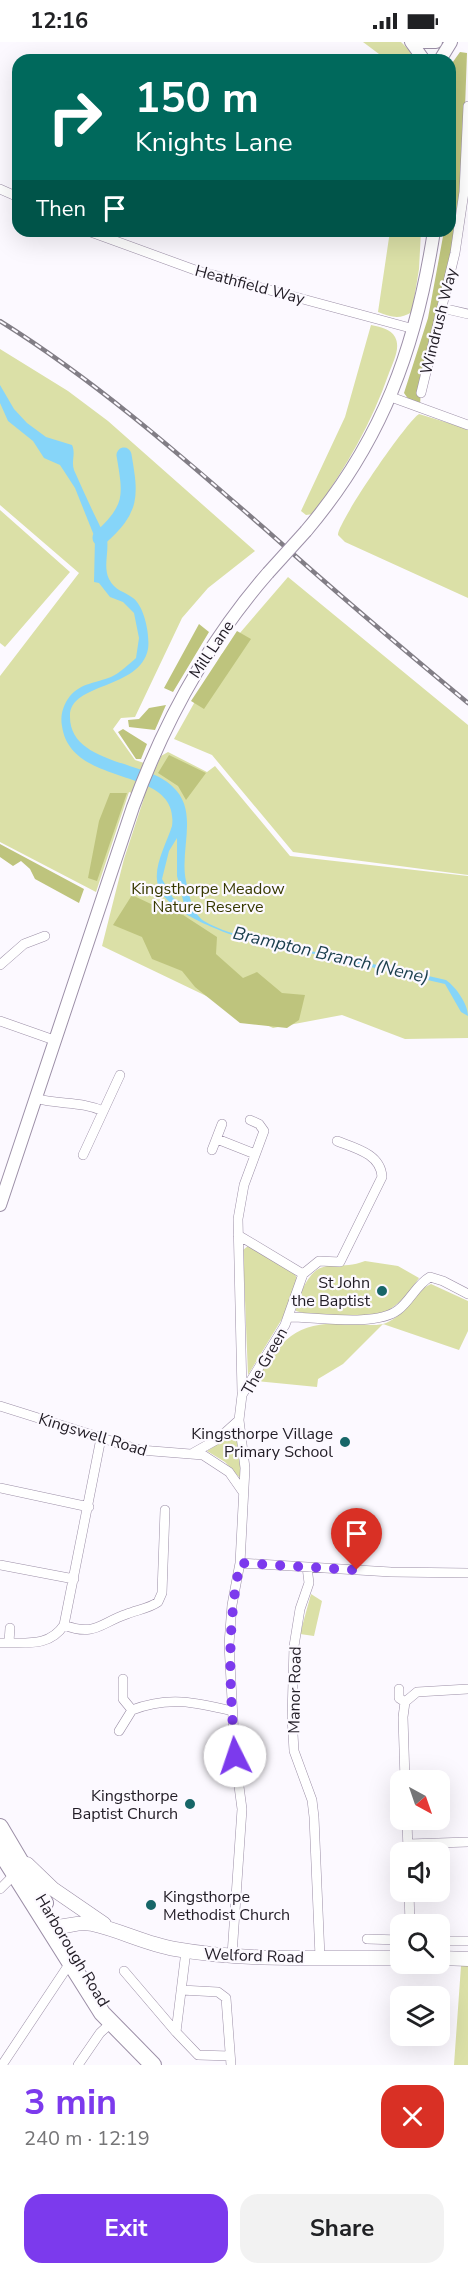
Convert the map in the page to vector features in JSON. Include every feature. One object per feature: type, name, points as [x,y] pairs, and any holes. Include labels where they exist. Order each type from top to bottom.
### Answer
[{"type":"highway","name":"Harborough Road","points":[[0,1828],[15,1875],[105,2000],[111,2020]]},
{"type":"highway","name":"Harborough Road","points":[[7,1851],[53,1926],[70,1963],[102,2013],[111,2020]]},
{"type":"highway","points":[[111,2020],[153,2065]]},
{"type":"main road","name":"Welford Road","points":[[7,1851],[111,1930]]},
{"type":"main road","name":"Welford Road","points":[[53,1926],[86,1923],[147,1943],[186,1951],[232,1955],[390,1958]]},
{"type":"main road","points":[[450,1958],[468,1959]]},
{"type":"street","points":[[416,42],[436,42]]},
{"type":"street","name":"Windrush Way","points":[[421,393],[455,253],[464,192],[468,106]]},
{"type":"street","name":"Heathfield Way","points":[[104,237],[195,270],[414,329]]},
{"type":"street","name":"Mill Lane","points":[[0,1205],[151,758],[198,666],[229,621],[306,531],[359,460],[391,398],[414,329],[433,237]]},
{"type":"street","points":[[442,308],[468,314]]},
{"type":"street","points":[[391,398],[468,425]]},
{"type":"street","points":[[0,965],[24,944],[45,936]]},
{"type":"street","points":[[0,1021],[54,1040]]},
{"type":"street","points":[[83,1155],[120,1075]]},
{"type":"street","points":[[35,1098],[64,1105],[92,1106],[103,1111]]},
{"type":"street","points":[[242,1395],[238,1236],[244,1185],[264,1131],[250,1120]]},
{"type":"street","points":[[212,1150],[222,1124]]},
{"type":"street","points":[[217,1138],[255,1154]]},
{"type":"street","points":[[238,1236],[303,1274],[319,1261],[340,1262],[382,1172],[379,1164],[368,1154],[337,1141]]},
{"type":"street","name":"The Green","points":[[232,1955],[242,1809],[232,1711],[229,1644],[232,1605],[240,1563],[244,1451],[239,1420],[242,1395],[288,1317],[303,1274]]},
{"type":"street","points":[[288,1317],[383,1319],[408,1302],[423,1282],[430,1277],[468,1294]]},
{"type":"street","name":"Kingswell Road","points":[[0,1406],[140,1450],[203,1455],[222,1466],[243,1492]]},
{"type":"street","points":[[193,1453],[218,1439],[239,1420]]},
{"type":"street","points":[[10,1628],[5,1643],[45,1642],[53,1638],[64,1625],[101,1438]]},
{"type":"street","points":[[0,1488],[88,1507]]},
{"type":"street","points":[[64,1625],[77,1630],[95,1630],[123,1615],[159,1602],[162,1593],[165,1510]]},
{"type":"street","points":[[240,1563],[391,1572],[468,1572]]},
{"type":"street","points":[[0,1565],[74,1579]]},
{"type":"street","name":"Manor Road","points":[[307,1567],[309,1583],[300,1609],[294,1646],[292,1717],[294,1751],[312,1800],[314,1817],[320,1957]]},
{"type":"street","points":[[123,1679],[123,1699],[132,1710]]},
{"type":"street","points":[[399,1689],[399,1698],[405,1702]]},
{"type":"street","points":[[405,1770],[403,1717],[405,1702],[417,1692],[468,1689]]},
{"type":"street","points":[[119,1731],[132,1710],[153,1702],[192,1701],[232,1711]]},
{"type":"street","name":"Harborough Road","points":[[0,1828],[0,1840],[18,1870],[15,1875]]},
{"type":"street","points":[[450,1844],[468,1842]]},
{"type":"street","points":[[0,1889],[15,1875]]},
{"type":"street","points":[[367,1939],[390,1940]]},
{"type":"street","points":[[450,1941],[468,1941]]},
{"type":"street","points":[[176,2032],[186,1951]]},
{"type":"street","points":[[2,2065],[70,1963]]},
{"type":"street","points":[[124,1971],[198,2055],[230,2061],[228,2004],[225,1996],[218,1992],[181,1990]]},
{"type":"street","points":[[78,2065],[111,2020]]},
{"type":"green space","points":[[363,42],[401,42],[413,54],[379,54]]},
{"type":"green space","points":[[460,52],[467,53],[462,190],[456,233],[456,58]]},
{"type":"green space","points":[[389,237],[421,237],[419,269],[412,312],[399,317],[378,312]]},
{"type":"green space","points":[[443,237],[455,237],[421,389],[420,405],[409,400],[404,393],[428,318]]},
{"type":"green space","points":[[371,325],[393,334],[397,341],[394,360],[374,411],[356,446],[313,514],[306,515],[301,511],[345,417]]},
{"type":"green space","name":"Kingsthorpe Meadow Nature Reserve","points":[[0,349],[68,391],[108,421],[255,551],[208,588],[182,618],[135,717],[121,718],[113,729],[135,760],[156,767],[161,756],[168,752],[207,772],[215,766],[290,856],[468,876],[468,1038],[405,1039],[342,1015],[273,1028],[102,946],[124,859],[144,798],[129,792],[96,892],[0,842],[0,676],[79,573],[0,505]]},
{"type":"green space","points":[[419,414],[468,429],[468,598],[345,542],[338,535],[349,512],[374,473],[401,434]]},
{"type":"green space","points":[[0,510],[70,572],[5,647],[0,643]]},
{"type":"green space","points":[[288,577],[468,725],[468,875],[293,852],[212,755],[174,739],[221,655]]},
{"type":"green space","points":[[199,624],[209,632],[173,692],[164,688]]},
{"type":"green space","points":[[237,631],[251,639],[204,709],[191,701]]},
{"type":"green space","points":[[166,705],[155,730],[129,727],[128,720],[139,719],[149,708]]},
{"type":"green space","points":[[123,729],[147,744],[141,759],[136,759],[118,732]]},
{"type":"green space","points":[[169,755],[206,773],[186,800],[178,786],[158,773]]},
{"type":"green space","points":[[110,793],[127,793],[97,881],[88,878],[99,821]]},
{"type":"green space","points":[[0,844],[84,889],[79,903],[35,879],[30,869],[21,861],[13,866],[0,857]]},
{"type":"green space","points":[[132,895],[170,913],[177,911],[217,937],[216,954],[243,978],[257,972],[282,993],[305,995],[299,1020],[287,1028],[240,1023],[195,987],[182,971],[152,959],[142,937],[113,925]]},
{"type":"green space","points":[[248,1246],[294,1273],[297,1278],[285,1314],[248,1375],[243,1250]]},
{"type":"green space","points":[[365,1261],[398,1266],[419,1278],[401,1301],[383,1313],[348,1316],[296,1311],[298,1296],[316,1271],[322,1267]]},
{"type":"green space","points":[[431,1284],[468,1301],[468,1331],[459,1350],[383,1324],[343,1364],[318,1379],[317,1387],[256,1381],[274,1353],[292,1335],[316,1325],[331,1323],[373,1325],[386,1323],[399,1315],[425,1287]]},
{"type":"green space","points":[[235,1433],[240,1451],[240,1478],[225,1462],[207,1451]]},
{"type":"green space","points":[[311,1594],[322,1601],[314,1636],[300,1634]]},
{"type":"green space","points":[[461,1966],[468,1966],[468,2065],[454,2065]]},
{"type":"water","points":[[0,385],[14,409],[27,423],[46,437],[72,445],[74,470],[105,532],[106,570],[109,579],[117,588],[137,602],[144,615],[148,649],[142,662],[120,679],[81,697],[73,705],[70,716],[73,732],[82,744],[111,760],[160,778],[172,786],[180,796],[187,819],[186,881],[192,903],[200,918],[214,926],[246,937],[446,980],[461,996],[468,1016],[461,1012],[445,984],[235,936],[188,916],[167,899],[160,890],[157,873],[172,826],[170,807],[159,793],[143,784],[84,760],[70,746],[61,722],[64,707],[74,692],[114,675],[136,658],[139,638],[134,613],[123,602],[110,597],[99,583],[94,582],[95,538],[75,488],[60,465],[44,458],[33,441],[8,421],[0,403]],"holes":[[[177,838],[177,876],[184,904],[173,898],[162,879],[169,851]]]},
{"type":"waterway","points":[[100,538],[119,519],[127,501],[128,481],[124,455]]},
{"type":"railway","points":[[0,321],[70,368],[136,419],[468,703]]},
{"type":"place","name":"St John the Baptist","points":[[382,1291]]},
{"type":"place","name":"Kingsthorpe Village Primary School","points":[[345,1442]]},
{"type":"place","name":"Kingsthorpe Baptist Church","points":[[190,1804]]},
{"type":"place","name":"Kingsthorpe Methodist Church","points":[[151,1905]]},
{"type":"route","points":[[235,1756],[229,1644],[232,1605],[240,1563],[357,1570]]},
{"type":"water label","name":"Brampton Branch (Nene)","points":[[331,955]]}]
